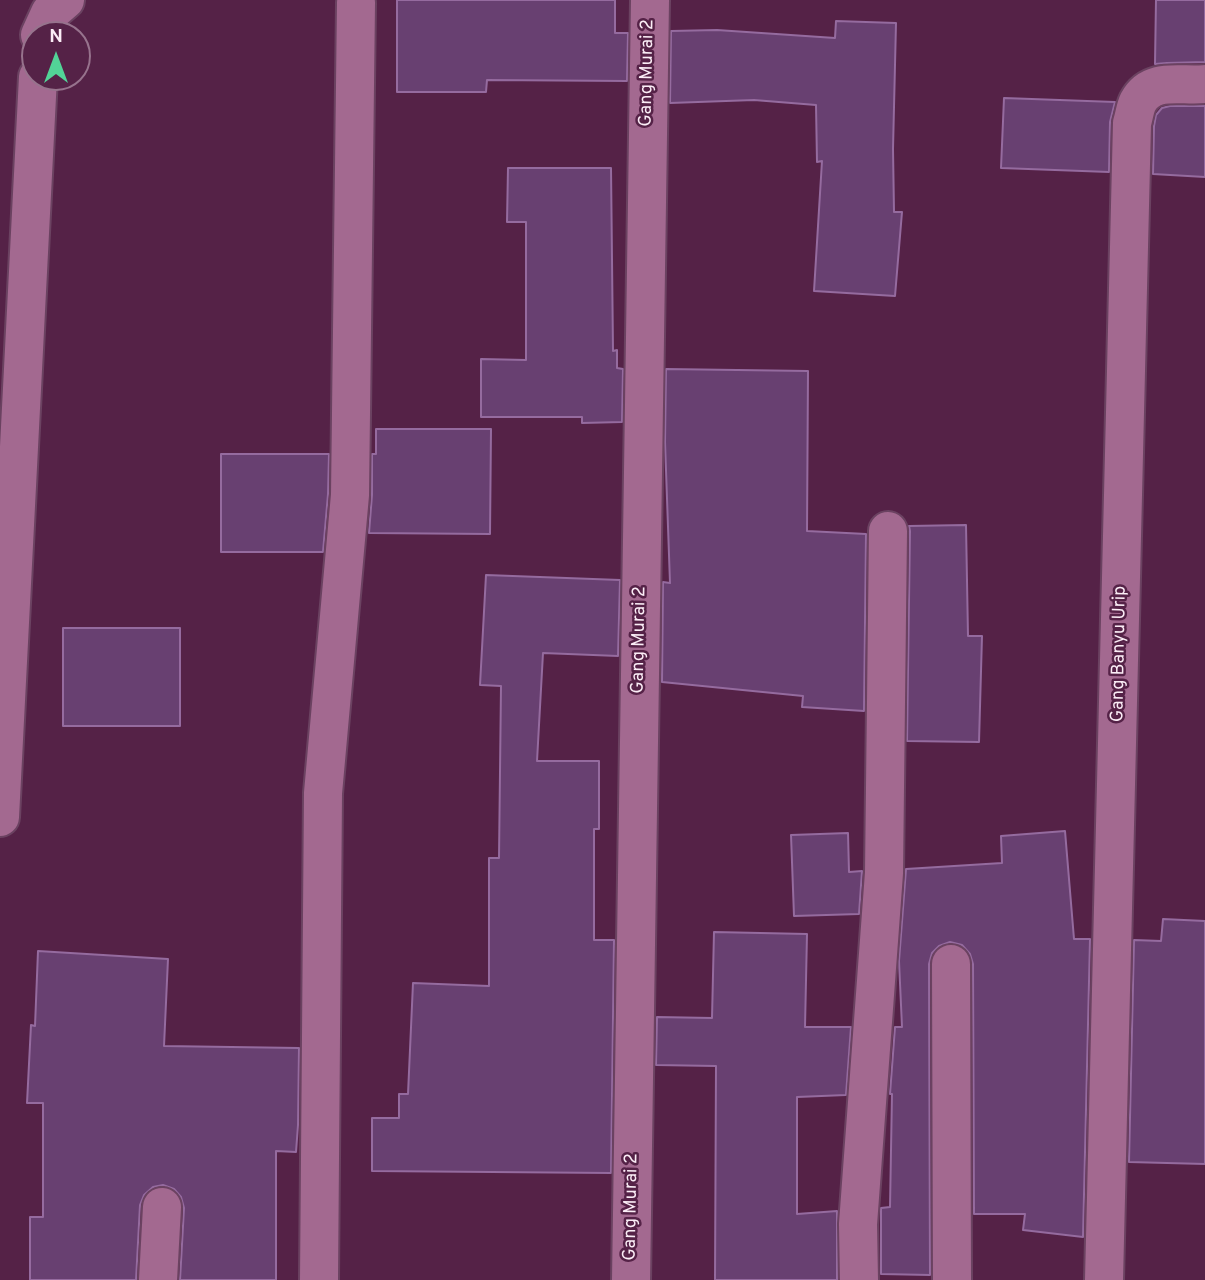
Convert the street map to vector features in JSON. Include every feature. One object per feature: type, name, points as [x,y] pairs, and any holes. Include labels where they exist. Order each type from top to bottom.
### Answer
[{"type":"street","points":[[46,21],[50,13],[65,0]]},
{"type":"street","name":"Gang Murai 2","points":[[631,1280],[650,0]]},
{"type":"street","points":[[319,1280],[323,793],[350,495],[356,3]]},
{"type":"street","name":"Gang Banyu Urip","points":[[1104,1280],[1132,123],[1139,101],[1149,89],[1166,83],[1205,84]]},
{"type":"street","points":[[0,817],[37,91]]},
{"type":"street","points":[[859,1280],[858,1224],[884,873],[888,531]]},
{"type":"street","points":[[951,964],[952,1280]]},
{"type":"street","points":[[158,1280],[162,1207]]},
{"type":"building","points":[[397,0],[615,0],[615,33],[628,33],[627,81],[487,80],[486,92],[397,92]]},
{"type":"building","points":[[1156,0],[1205,0],[1205,62],[1155,64]]},
{"type":"building","points":[[836,21],[896,23],[894,212],[902,212],[895,296],[814,291],[822,161],[817,162],[816,105],[754,100],[670,103],[671,31],[717,30],[835,38]]},
{"type":"building","points":[[1004,98],[1115,102],[1110,122],[1109,172],[1001,168]]},
{"type":"building","points":[[1205,106],[1205,177],[1153,174],[1156,115],[1162,108]]},
{"type":"building","points":[[508,168],[611,168],[613,351],[617,350],[617,368],[623,369],[622,422],[582,423],[582,417],[481,417],[481,359],[526,360],[526,222],[507,222]]},
{"type":"building","points":[[666,369],[808,371],[807,531],[866,534],[864,711],[802,707],[803,696],[662,682],[663,582],[670,583],[665,442]]},
{"type":"building","points":[[376,429],[491,429],[490,534],[369,533],[372,454],[376,454]]},
{"type":"building","points":[[221,454],[329,454],[323,552],[221,552]]},
{"type":"building","points":[[966,525],[968,636],[982,636],[979,742],[907,741],[909,526]]},
{"type":"building","points":[[486,575],[620,580],[618,656],[543,653],[537,761],[599,761],[599,829],[594,829],[594,940],[614,940],[611,1173],[372,1171],[372,1118],[399,1118],[399,1094],[408,1094],[413,983],[489,986],[489,858],[499,858],[501,686],[480,685]]},
{"type":"building","points":[[63,628],[180,628],[180,726],[63,726]]},
{"type":"building","points":[[1065,831],[1074,939],[1090,939],[1083,1237],[1023,1230],[1025,1214],[974,1214],[973,964],[970,954],[962,945],[950,942],[939,946],[932,953],[929,964],[930,1275],[881,1274],[881,1208],[890,1207],[890,1094],[895,1027],[902,1027],[899,961],[906,869],[1002,863],[1001,836]]},
{"type":"building","points":[[848,833],[849,872],[862,871],[859,914],[794,916],[791,835]]},
{"type":"building","points":[[1163,919],[1205,921],[1205,1164],[1129,1162],[1134,940],[1161,941]]},
{"type":"building","points":[[714,932],[807,934],[805,1027],[851,1027],[846,1095],[797,1097],[797,1214],[837,1211],[837,1280],[715,1280],[716,1066],[656,1065],[657,1017],[712,1018]]},
{"type":"building","points":[[38,951],[168,959],[164,1046],[299,1048],[296,1152],[276,1151],[276,1280],[180,1280],[184,1208],[181,1197],[174,1189],[163,1185],[153,1187],[144,1195],[140,1205],[136,1280],[30,1280],[30,1217],[43,1217],[43,1103],[27,1103],[31,1025],[35,1026]]}]
